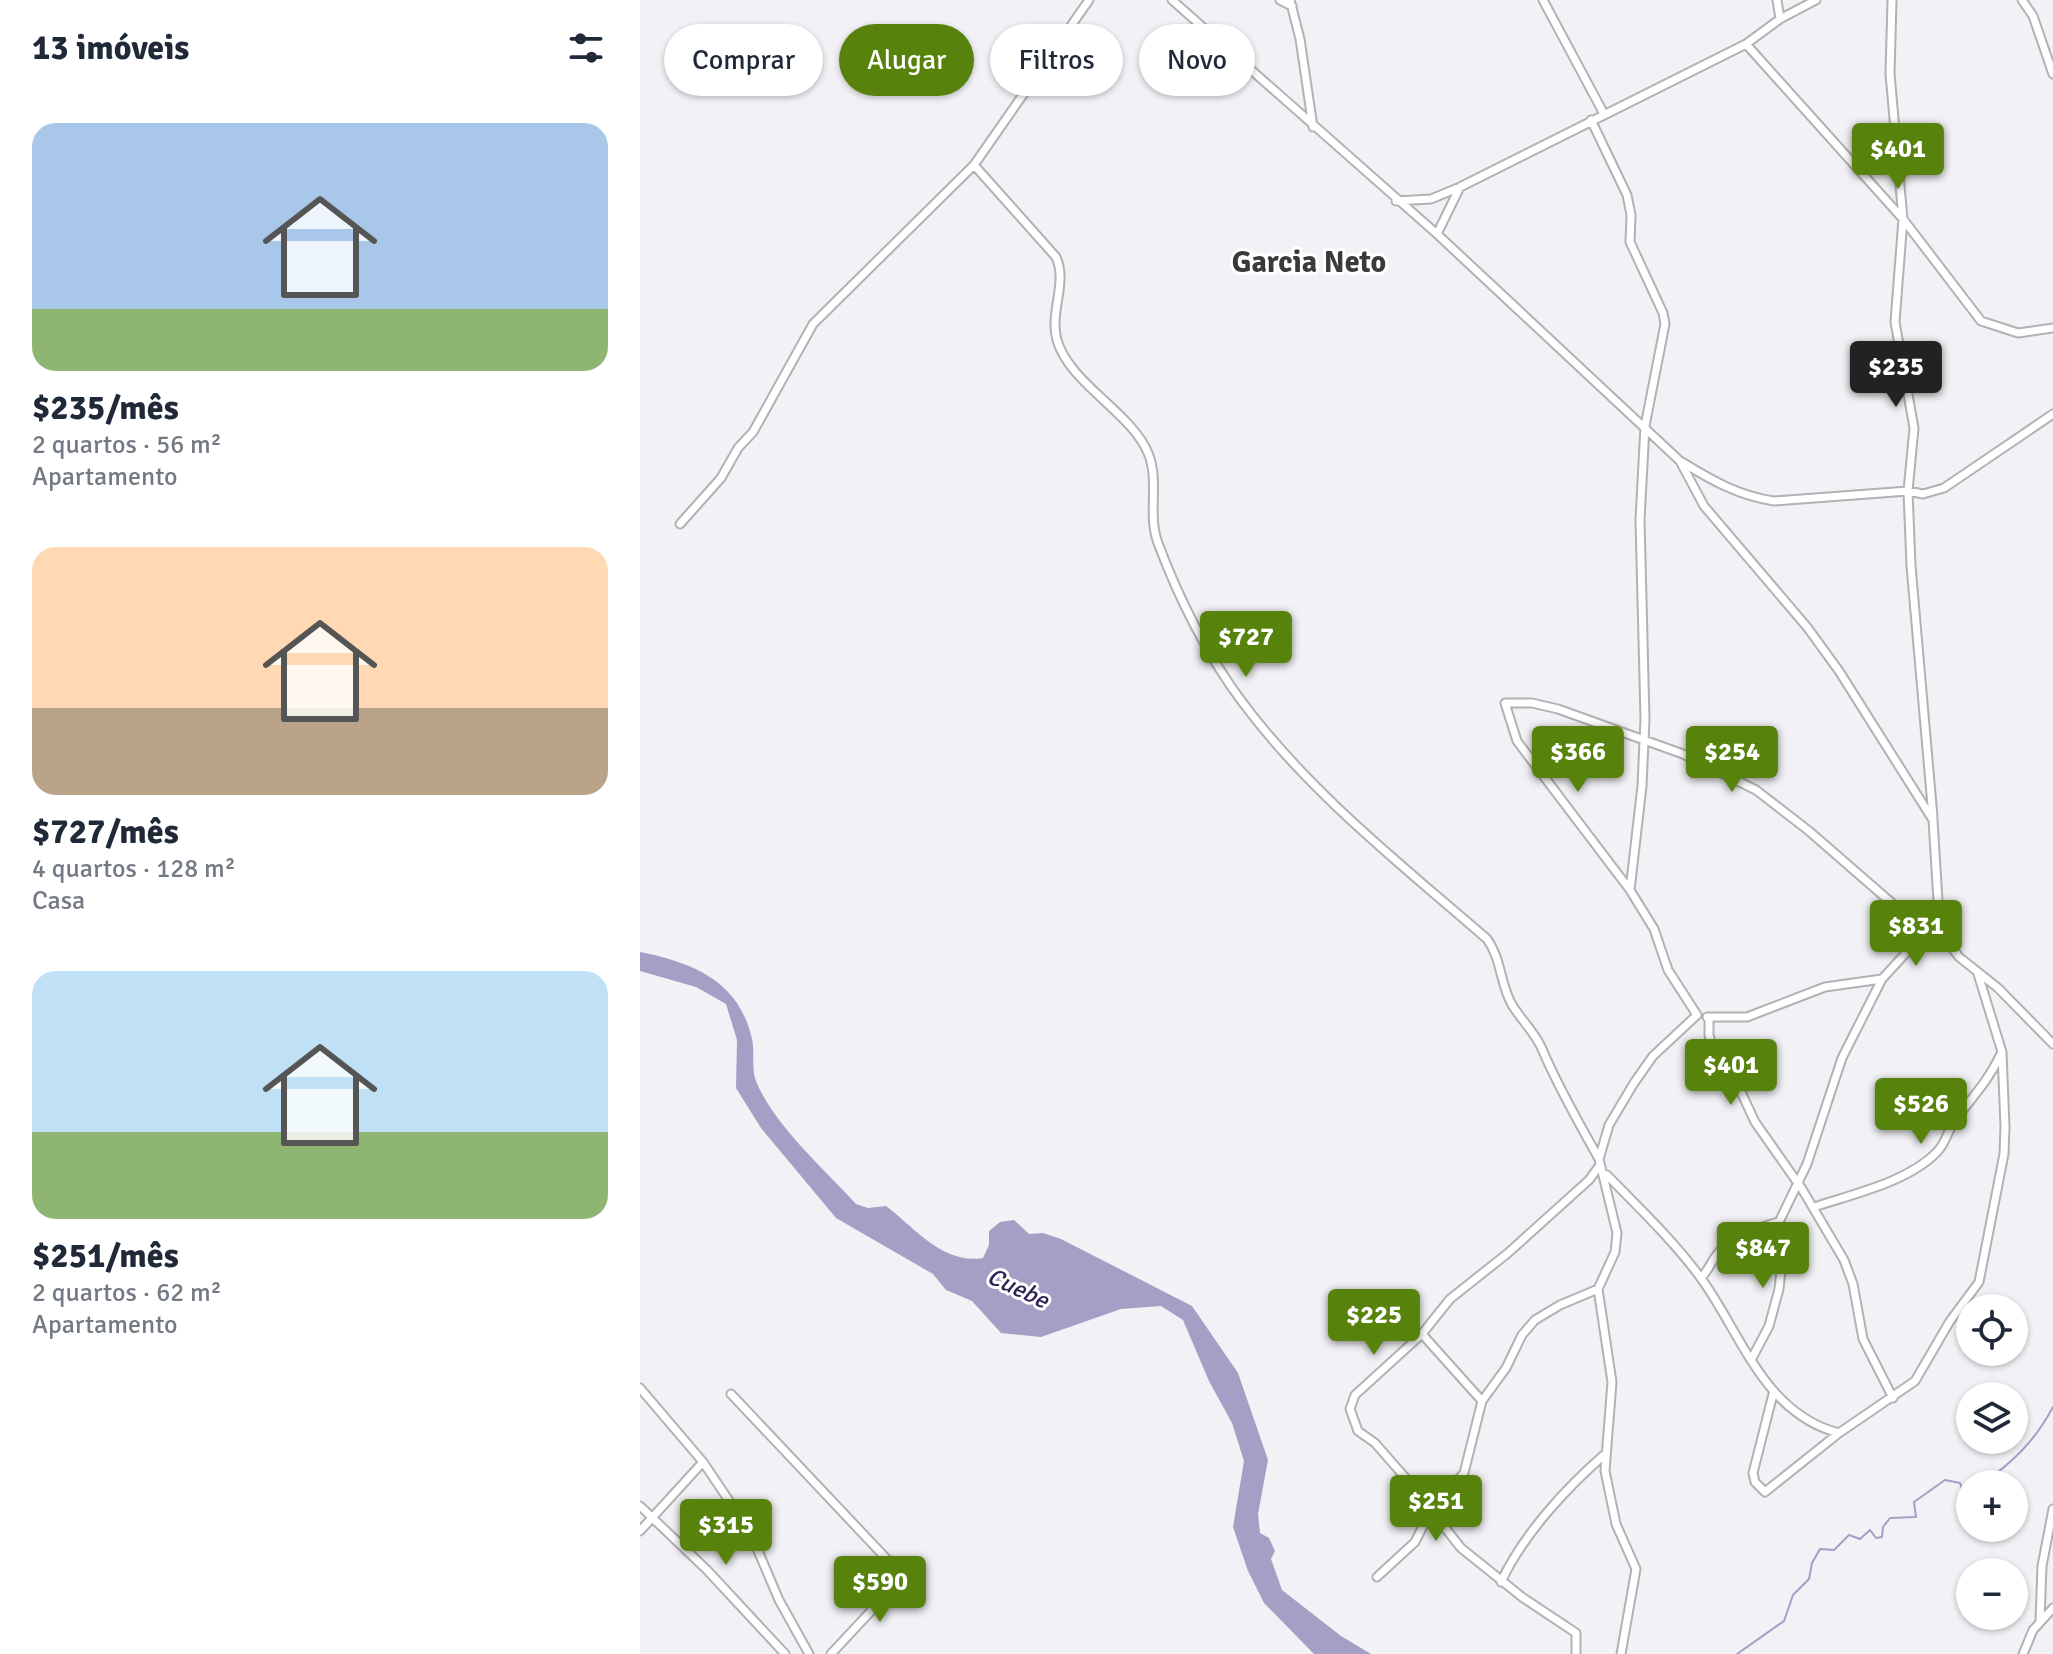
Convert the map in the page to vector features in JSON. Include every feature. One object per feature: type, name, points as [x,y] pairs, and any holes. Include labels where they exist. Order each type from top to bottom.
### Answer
[{"type":"street","points":[[680,524],[721,478],[738,448],[753,432],[813,324],[974,165],[1089,0]]},
{"type":"street","points":[[1172,0],[1396,201],[1437,234],[1680,461],[1718,484],[1753,498],[1774,501],[1908,491],[1923,494],[1944,488],[2053,414]]},
{"type":"street","points":[[1280,0],[1291,3],[1313,127]]},
{"type":"street","points":[[1543,0],[1604,114]]},
{"type":"street","points":[[1777,0],[1780,19]]},
{"type":"street","points":[[1396,201],[1431,199],[1460,187],[1746,44],[1780,19],[1816,0]]},
{"type":"street","points":[[1892,0],[1890,74],[1903,219],[1895,322],[1914,428],[1908,491],[1911,566],[1939,917],[1950,945],[2015,1004],[2053,1044]]},
{"type":"street","points":[[2022,0],[2033,16],[2053,74]]},
{"type":"street","points":[[1746,44],[1903,219],[1981,321],[2001,331],[2018,333],[2053,328]]},
{"type":"street","points":[[1591,120],[1627,195],[1631,215],[1630,242],[1663,313],[1662,342],[1645,426],[1640,520],[1644,741],[1630,890]]},
{"type":"street","points":[[974,165],[1056,257],[1062,269],[1056,315],[1057,340],[1068,361],[1148,451],[1157,540],[1213,657],[1243,703],[1301,770],[1487,939],[1495,949],[1509,998],[1542,1048],[1550,1072],[1567,1096],[1606,1174],[1701,1278],[1773,1394],[1822,1428],[1839,1433]]},
{"type":"street","points":[[1437,234],[1460,187]]},
{"type":"street","points":[[1680,461],[1704,506],[1807,627],[1839,671],[1933,820]]},
{"type":"street","points":[[1882,979],[1825,987],[1773,1010],[1747,1017],[1709,1018],[1697,1015],[1668,970],[1654,929],[1630,890],[1517,741],[1503,705],[1532,703],[1558,709],[1729,774],[1780,807],[1925,932]]},
{"type":"street","points":[[1751,1360],[1769,1326],[1779,1289],[1782,1261],[1779,1222],[1807,1164],[1831,1084],[1882,979],[1939,917]]},
{"type":"street","points":[[1773,1394],[1753,1473],[1762,1491],[1770,1491],[1839,1433],[1915,1381],[1950,1321],[1979,1282],[2004,1154],[2002,1052],[1978,973]]},
{"type":"street","points":[[1576,1654],[1578,1637],[1575,1631],[1501,1582],[1461,1548],[1385,1453],[1358,1431],[1350,1416],[1351,1401],[1422,1334],[1450,1299],[1508,1253],[1589,1180],[1600,1162],[1609,1125],[1634,1083],[1653,1056],[1697,1015]]},
{"type":"street","points":[[1709,1018],[1709,1035],[1717,1064],[1741,1092],[1755,1122],[1814,1207],[1844,1260],[1853,1284],[1863,1339],[1893,1398]]},
{"type":"street","points":[[1814,1207],[1860,1192],[1927,1161],[1938,1151],[1955,1120],[1980,1093],[2002,1052]]},
{"type":"street","points":[[1606,1174],[1617,1233],[1615,1252],[1598,1289],[1612,1382],[1604,1455],[1616,1524],[1636,1569],[1621,1654]]},
{"type":"street","points":[[1701,1278],[1720,1251],[1733,1240],[1750,1230],[1779,1222]]},
{"type":"street","points":[[1377,1577],[1415,1542],[1431,1510],[1464,1473],[1482,1401],[1535,1320],[1560,1305],[1598,1289]]},
{"type":"street","points":[[1422,1334],[1482,1401]]},
{"type":"street","points":[[640,1388],[703,1462],[750,1532],[779,1600],[809,1654]]},
{"type":"street","points":[[731,1394],[899,1572],[899,1581],[831,1654]]},
{"type":"street","points":[[1822,1428],[1824,1446]]},
{"type":"street","points":[[1501,1582],[1513,1558],[1560,1500],[1604,1455]]},
{"type":"street","points":[[640,1531],[703,1462]]},
{"type":"street","points":[[640,1506],[707,1570],[785,1654]]},
{"type":"street","points":[[2040,1621],[2042,1566],[2053,1509]]},
{"type":"street","points":[[2023,1654],[2040,1621],[2053,1608]]},
{"type":"water","name":"Cuebe","points":[[640,952],[696,969],[725,989],[737,1002],[753,1044],[755,1076],[774,1114],[856,1204],[868,1208],[886,1206],[942,1250],[968,1259],[983,1258],[989,1245],[989,1231],[1000,1222],[1014,1220],[1029,1234],[1043,1233],[1061,1239],[1192,1306],[1238,1373],[1268,1460],[1258,1514],[1260,1533],[1269,1538],[1275,1551],[1271,1559],[1282,1590],[1341,1636],[1371,1654],[1314,1654],[1264,1603],[1248,1571],[1233,1527],[1244,1461],[1232,1423],[1209,1381],[1183,1320],[1161,1306],[1121,1309],[1041,1337],[1001,1333],[972,1301],[946,1290],[933,1274],[836,1218],[761,1128],[736,1088],[737,1040],[726,1004],[696,987],[640,971]]},
{"type":"waterway","points":[[2000,1470],[2039,1430],[2053,1407]]},
{"type":"waterway","points":[[1737,1654],[1784,1621],[1793,1595],[1809,1579],[1812,1563],[1820,1549],[1834,1550],[1849,1535],[1860,1539],[1870,1530],[1876,1538],[1882,1537],[1883,1527],[1890,1518],[1916,1517],[1914,1502],[1945,1480],[1956,1482]]},
{"type":"district","name":"Garcia Neto","points":[[1309,262]]}]
